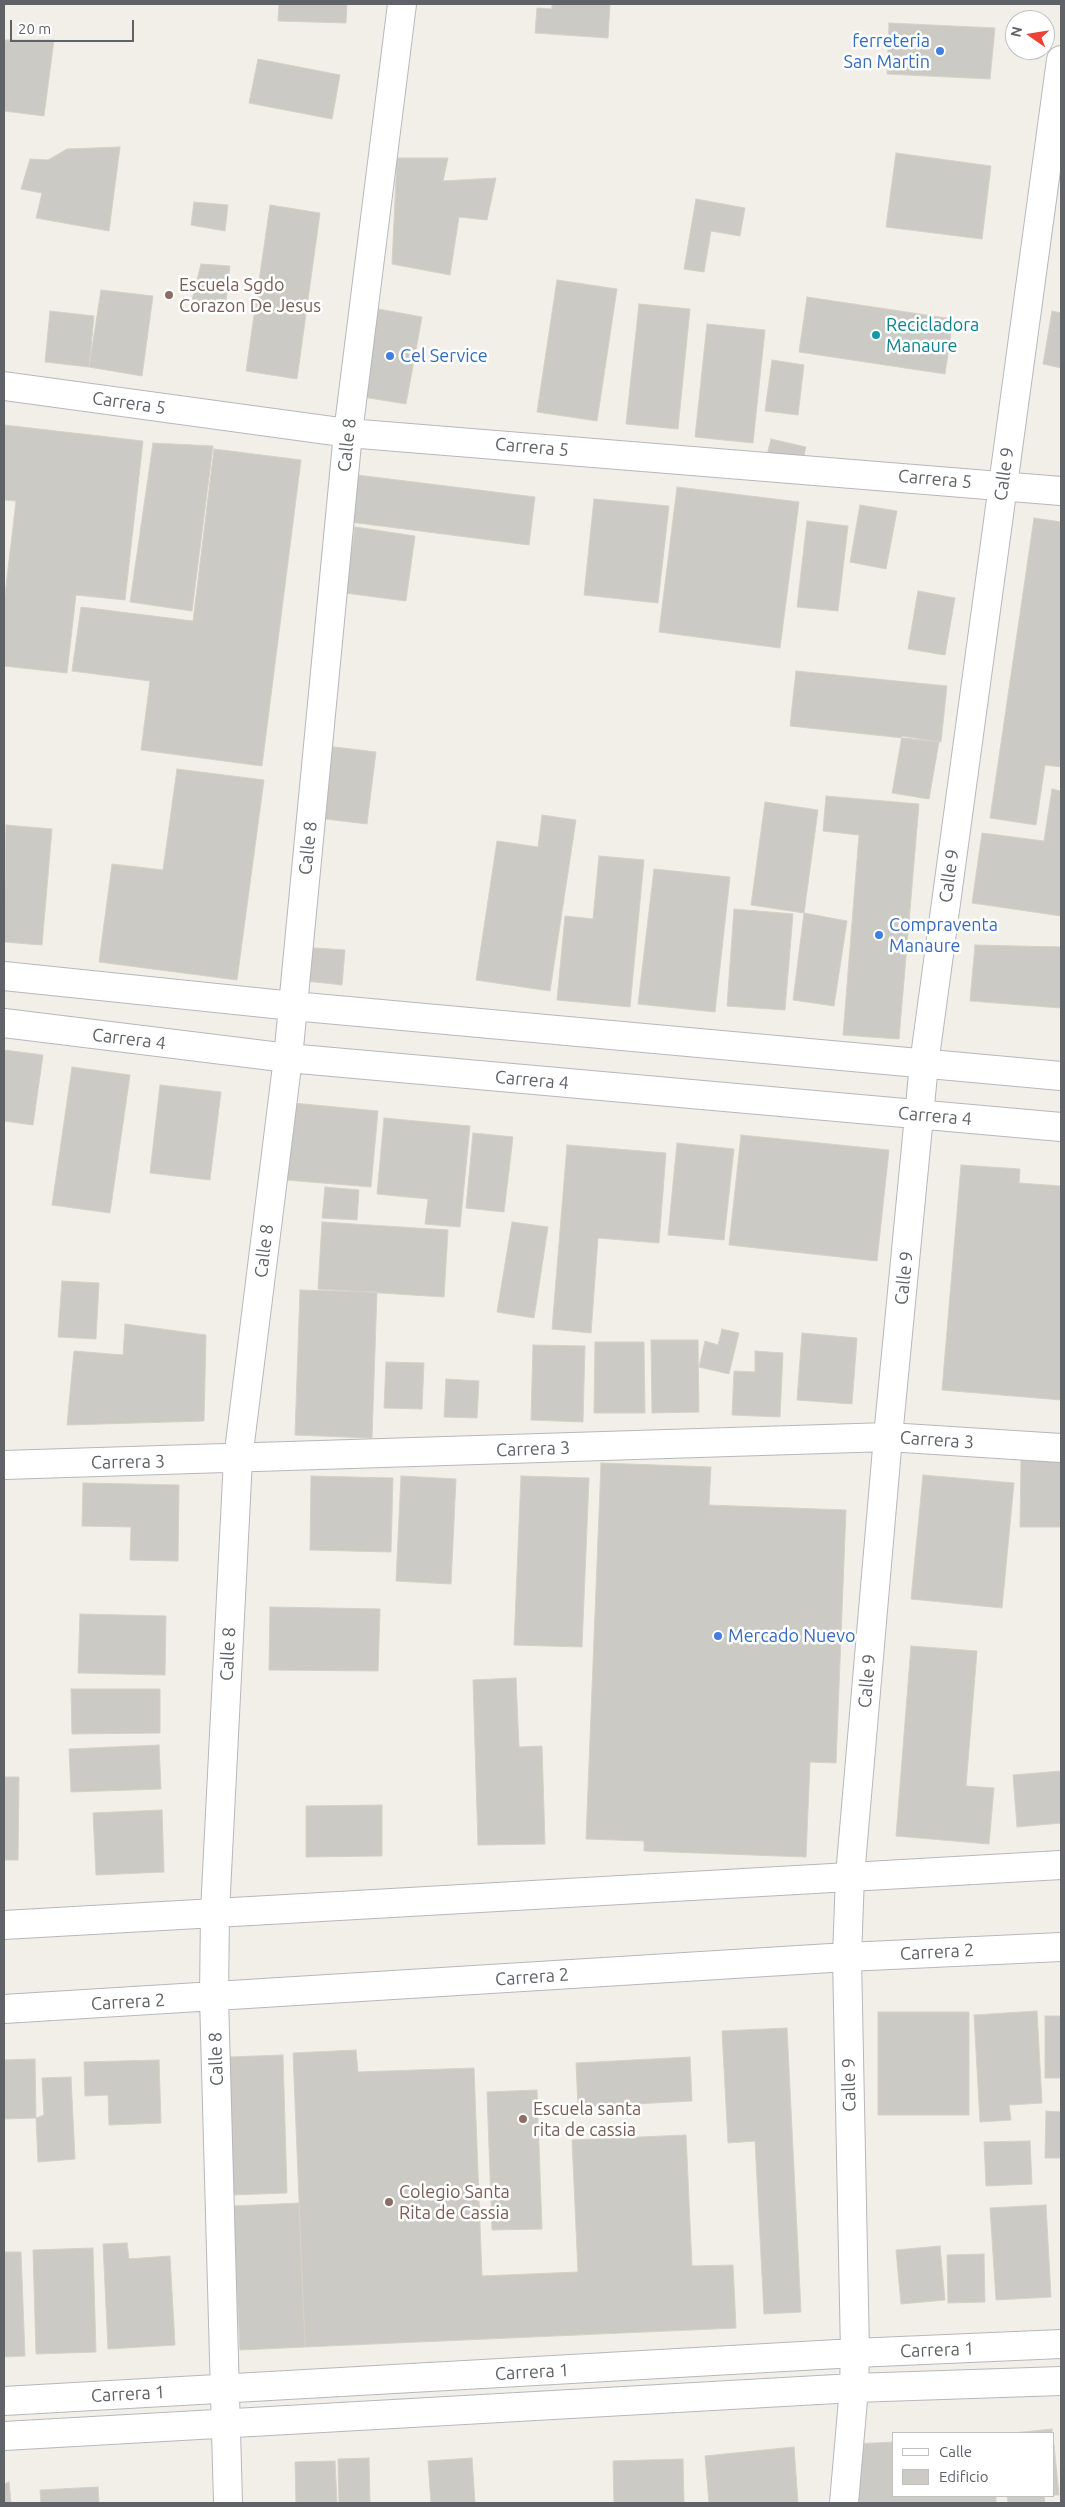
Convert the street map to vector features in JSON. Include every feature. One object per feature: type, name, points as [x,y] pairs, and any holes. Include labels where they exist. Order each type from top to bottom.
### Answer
[{"type":"street","name":"Calle 8","points":[[228,2503],[214,1997],[215,1912],[238,1459],[288,1058],[348,433],[402,4]]},
{"type":"street","name":"Calle 9","points":[[844,2503],[854,2388],[855,2353],[847,1957],[850,1876],[888,1437],[921,1114],[924,1064],[1061,60]]},
{"type":"street","name":"Carrera 5","points":[[4,386],[348,433],[1061,491]]},
{"type":"street","points":[[4,976],[293,1006],[1061,1076]]},
{"type":"street","name":"Carrera 4","points":[[4,1023],[288,1058],[1061,1128]]},
{"type":"street","name":"Carrera 3","points":[[4,1465],[888,1437],[1061,1448]]},
{"type":"street","points":[[4,1925],[1061,1865]]},
{"type":"street","name":"Carrera 2","points":[[4,2009],[847,1957],[1061,1946]]},
{"type":"street","name":"Carrera 1","points":[[4,2401],[855,2353],[1061,2344]]},
{"type":"street","name":"Carrera 1","points":[[4,2436],[854,2388],[1061,2381]]},
{"type":"building","points":[[279,4],[347,4],[346,23],[278,21]]},
{"type":"building","points":[[552,4],[610,4],[608,38],[535,33],[537,8],[552,9]]},
{"type":"building","name":"ferreteria San Martin","points":[[889,23],[995,28],[990,79],[887,74]]},
{"type":"building","points":[[4,40],[54,40],[44,116],[4,111]]},
{"type":"building","points":[[258,59],[340,75],[332,119],[249,103]]},
{"type":"building","points":[[120,147],[109,231],[36,218],[42,193],[21,189],[30,159],[48,160],[67,149]]},
{"type":"building","points":[[896,153],[991,166],[982,239],[886,227]]},
{"type":"building","points":[[397,158],[448,158],[443,181],[496,178],[487,220],[459,217],[450,275],[392,264]]},
{"type":"building","points":[[696,199],[745,208],[740,236],[711,231],[704,272],[684,269]]},
{"type":"building","points":[[194,202],[228,205],[225,231],[191,225]]},
{"type":"building","points":[[270,205],[320,213],[297,379],[246,371]]},
{"type":"building","points":[[201,264],[230,266],[225,310],[192,300]]},
{"type":"building","points":[[557,280],[617,289],[597,421],[537,412]]},
{"type":"building","points":[[101,290],[153,296],[142,376],[89,367]]},
{"type":"building","name":"Recicladora Manaure","points":[[807,297],[953,319],[945,374],[799,352]]},
{"type":"building","points":[[639,304],[690,309],[678,429],[626,424]]},
{"type":"building","name":"Cel Service","points":[[373,308],[422,317],[406,404],[357,396]]},
{"type":"building","points":[[50,311],[94,316],[89,367],[45,362]]},
{"type":"building","points":[[1052,311],[1061,313],[1061,368],[1043,364]]},
{"type":"building","points":[[707,324],[765,330],[753,443],[695,437]]},
{"type":"building","points":[[772,360],[804,365],[798,415],[765,411]]},
{"type":"building","points":[[4,425],[143,441],[125,600],[76,595],[67,673],[4,666],[4,603],[16,501],[4,500]]},
{"type":"building","points":[[771,439],[806,447],[802,463],[767,455]]},
{"type":"building","points":[[153,443],[213,446],[192,611],[130,602]]},
{"type":"building","points":[[214,449],[301,460],[262,766],[141,750],[150,681],[72,671],[81,607],[193,621]]},
{"type":"building","points":[[357,475],[535,497],[529,545],[350,522]]},
{"type":"building","points":[[677,487],[799,502],[780,648],[659,632]]},
{"type":"building","points":[[594,499],[669,506],[658,603],[584,595]]},
{"type":"building","points":[[860,505],[897,511],[886,569],[850,562]]},
{"type":"building","points":[[1034,518],[1061,522],[1061,767],[1045,765],[1036,825],[990,818]]},
{"type":"building","points":[[807,521],[848,526],[838,611],[797,607]]},
{"type":"building","points":[[355,527],[415,536],[406,601],[345,593]]},
{"type":"building","points":[[918,591],[955,598],[945,655],[908,649]]},
{"type":"building","points":[[796,671],[947,686],[941,742],[790,726]]},
{"type":"building","points":[[902,736],[939,742],[929,799],[892,793]]},
{"type":"building","points":[[326,746],[376,752],[367,824],[317,818]]},
{"type":"building","points":[[177,769],[264,780],[237,980],[99,962],[112,864],[163,870]]},
{"type":"building","points":[[1052,789],[1061,791],[1061,916],[972,903],[982,833],[1044,841]]},
{"type":"building","name":"Compraventa Manaure","points":[[826,796],[919,804],[899,1039],[843,1035],[859,835],[823,831]]},
{"type":"building","points":[[765,802],[818,810],[804,913],[751,905]]},
{"type":"building","points":[[542,815],[576,820],[550,991],[476,980],[497,841],[538,847]]},
{"type":"building","points":[[6,825],[52,829],[42,945],[4,942]]},
{"type":"building","points":[[599,856],[644,860],[630,1007],[557,1000],[565,916],[593,919]]},
{"type":"building","points":[[654,869],[730,877],[715,1012],[638,1004]]},
{"type":"building","points":[[734,909],[793,914],[785,1010],[727,1006]]},
{"type":"building","points":[[804,913],[847,921],[834,1006],[793,1000]]},
{"type":"building","points":[[975,945],[1061,947],[1061,1008],[970,1001]]},
{"type":"building","points":[[301,947],[345,950],[342,985],[297,980]]},
{"type":"building","points":[[4,1050],[43,1055],[33,1125],[4,1121]]},
{"type":"building","points":[[72,1067],[130,1075],[110,1213],[52,1205]]},
{"type":"building","points":[[160,1085],[221,1092],[210,1180],[150,1173]]},
{"type":"building","points":[[293,1103],[378,1111],[371,1187],[286,1180]]},
{"type":"building","points":[[384,1118],[470,1126],[460,1227],[425,1224],[428,1199],[377,1194]]},
{"type":"building","points":[[473,1133],[513,1137],[504,1212],[466,1208]]},
{"type":"building","points":[[741,1135],[889,1150],[877,1261],[729,1245]]},
{"type":"building","points":[[677,1143],[734,1149],[724,1240],[668,1235]]},
{"type":"building","points":[[567,1145],[666,1153],[659,1243],[598,1238],[591,1333],[552,1329]]},
{"type":"building","points":[[961,1165],[1020,1169],[1019,1183],[1061,1186],[1061,1400],[942,1390]]},
{"type":"building","points":[[325,1187],[359,1190],[357,1220],[322,1218]]},
{"type":"building","points":[[322,1222],[448,1230],[444,1297],[318,1289]]},
{"type":"building","points":[[512,1222],[548,1227],[534,1318],[497,1312]]},
{"type":"building","points":[[62,1281],[99,1283],[96,1339],[58,1337]]},
{"type":"building","points":[[300,1290],[377,1292],[372,1438],[295,1435]]},
{"type":"building","points":[[125,1324],[206,1335],[204,1421],[67,1425],[74,1351],[123,1355]]},
{"type":"building","points":[[722,1329],[739,1333],[729,1374],[699,1367],[705,1341],[718,1345]]},
{"type":"building","points":[[802,1333],[857,1338],[852,1404],[797,1400]]},
{"type":"building","points":[[651,1340],[698,1340],[699,1412],[652,1413]]},
{"type":"building","points":[[595,1342],[644,1342],[645,1413],[594,1413]]},
{"type":"building","points":[[533,1345],[585,1346],[583,1422],[531,1420]]},
{"type":"building","points":[[755,1351],[783,1353],[780,1417],[732,1415],[734,1371],[755,1372]]},
{"type":"building","points":[[386,1362],[424,1363],[422,1409],[384,1408]]},
{"type":"building","points":[[446,1379],[479,1381],[477,1418],[444,1417]]},
{"type":"building","points":[[1021,1458],[1061,1458],[1061,1527],[1020,1527]]},
{"type":"building","name":"Mercado Nuevo","points":[[601,1463],[711,1467],[709,1505],[846,1510],[836,1763],[810,1762],[806,1857],[644,1851],[644,1841],[586,1839]]},
{"type":"building","points":[[923,1475],[1014,1483],[1002,1608],[911,1599]]},
{"type":"building","points":[[311,1476],[393,1478],[391,1552],[310,1550]]},
{"type":"building","points":[[401,1476],[456,1479],[451,1584],[396,1581]]},
{"type":"building","points":[[521,1476],[589,1478],[582,1647],[514,1645]]},
{"type":"building","points":[[83,1483],[179,1485],[178,1561],[130,1560],[131,1527],[82,1526]]},
{"type":"building","points":[[270,1607],[380,1609],[378,1671],[269,1670]]},
{"type":"building","points":[[80,1614],[166,1616],[165,1675],[78,1673]]},
{"type":"building","points":[[911,1646],[977,1651],[966,1786],[994,1788],[989,1844],[896,1836]]},
{"type":"building","points":[[516,1678],[519,1747],[542,1746],[545,1844],[478,1845],[473,1680]]},
{"type":"building","points":[[71,1689],[160,1689],[160,1733],[72,1734]]},
{"type":"building","points":[[159,1745],[161,1789],[71,1792],[69,1749]]},
{"type":"building","points":[[1061,1771],[1061,1823],[1017,1827],[1013,1775]]},
{"type":"building","points":[[4,1777],[19,1777],[18,1860],[4,1860]]},
{"type":"building","points":[[382,1805],[382,1856],[306,1857],[306,1806]]},
{"type":"building","points":[[162,1810],[164,1872],[96,1875],[93,1813]]},
{"type":"building","points":[[1037,2011],[1042,2103],[1009,2105],[1011,2120],[980,2122],[974,2015]]},
{"type":"building","points":[[878,2012],[969,2012],[969,2115],[878,2115]]},
{"type":"building","points":[[1045,2016],[1061,2016],[1061,2078],[1045,2078]]},
{"type":"building","points":[[787,2028],[801,2312],[764,2314],[755,2141],[728,2143],[722,2031]]},
{"type":"building","name":"Colegio Santa Rita de Cassia","points":[[356,2050],[358,2072],[474,2068],[482,2276],[578,2272],[572,2140],[686,2135],[692,2266],[733,2265],[736,2328],[305,2347],[293,2053]]},
{"type":"building","points":[[283,2055],[287,2193],[232,2195],[229,2057]]},
{"type":"building","points":[[690,2057],[692,2101],[578,2107],[576,2063]]},
{"type":"building","points":[[35,2059],[36,2118],[4,2119],[4,2060]]},
{"type":"building","points":[[159,2060],[161,2123],[109,2125],[108,2095],[85,2096],[84,2062]]},
{"type":"building","points":[[71,2077],[75,2159],[38,2162],[36,2118],[44,2115],[42,2078]]},
{"type":"building","points":[[537,2090],[542,2229],[492,2230],[487,2092]]},
{"type":"building","points":[[1046,2111],[1061,2112],[1061,2158],[1045,2158]]},
{"type":"building","points":[[1030,2141],[1032,2184],[986,2186],[984,2142]]},
{"type":"building","points":[[299,2203],[305,2347],[240,2350],[233,2206]]},
{"type":"building","points":[[1046,2205],[1051,2297],[996,2300],[990,2208]]},
{"type":"building","points":[[127,2243],[129,2259],[170,2256],[175,2345],[108,2349],[103,2244]]},
{"type":"building","points":[[940,2246],[945,2300],[901,2304],[896,2250]]},
{"type":"building","points":[[93,2248],[96,2352],[36,2354],[33,2250]]},
{"type":"building","points":[[4,2252],[21,2252],[25,2356],[4,2357]]},
{"type":"building","points":[[984,2254],[985,2302],[948,2303],[947,2255]]},
{"type":"building","points":[[1052,2429],[1052,2432],[1023,2432]]},
{"type":"building","points":[[892,2442],[892,2497],[996,2497],[996,2503],[857,2503],[855,2444]]},
{"type":"building","points":[[794,2447],[798,2503],[709,2503],[705,2456]]},
{"type":"building","points":[[1055,2455],[1059,2495],[1055,2495]]},
{"type":"building","points":[[369,2458],[370,2503],[339,2503],[338,2459]]},
{"type":"building","points":[[472,2458],[475,2503],[431,2503],[428,2461]]},
{"type":"building","points":[[683,2459],[684,2503],[614,2503],[613,2461]]},
{"type":"building","points":[[335,2461],[337,2503],[296,2503],[295,2462]]},
{"type":"building","points":[[9,2482],[11,2503],[4,2503],[4,2484]]},
{"type":"building","points":[[98,2487],[99,2503],[41,2503],[40,2490]]},
{"type":"building","points":[[1007,2497],[1044,2497],[1045,2503],[1008,2503]]},
{"type":"place","name":"ferreteria San Martin","points":[[940,51]]},
{"type":"place","name":"Escuela Sgdo Corazon De Jesus","points":[[169,295]]},
{"type":"place","name":"Recicladora Manaure","points":[[876,335]]},
{"type":"place","name":"Cel Service","points":[[390,356]]},
{"type":"place","name":"Compraventa Manaure","points":[[879,935]]},
{"type":"place","name":"Mercado Nuevo","points":[[718,1636]]},
{"type":"place","name":"Escuela santa rita de cassia","points":[[523,2119]]},
{"type":"place","name":"Colegio Santa Rita de Cassia","points":[[389,2202]]}]
